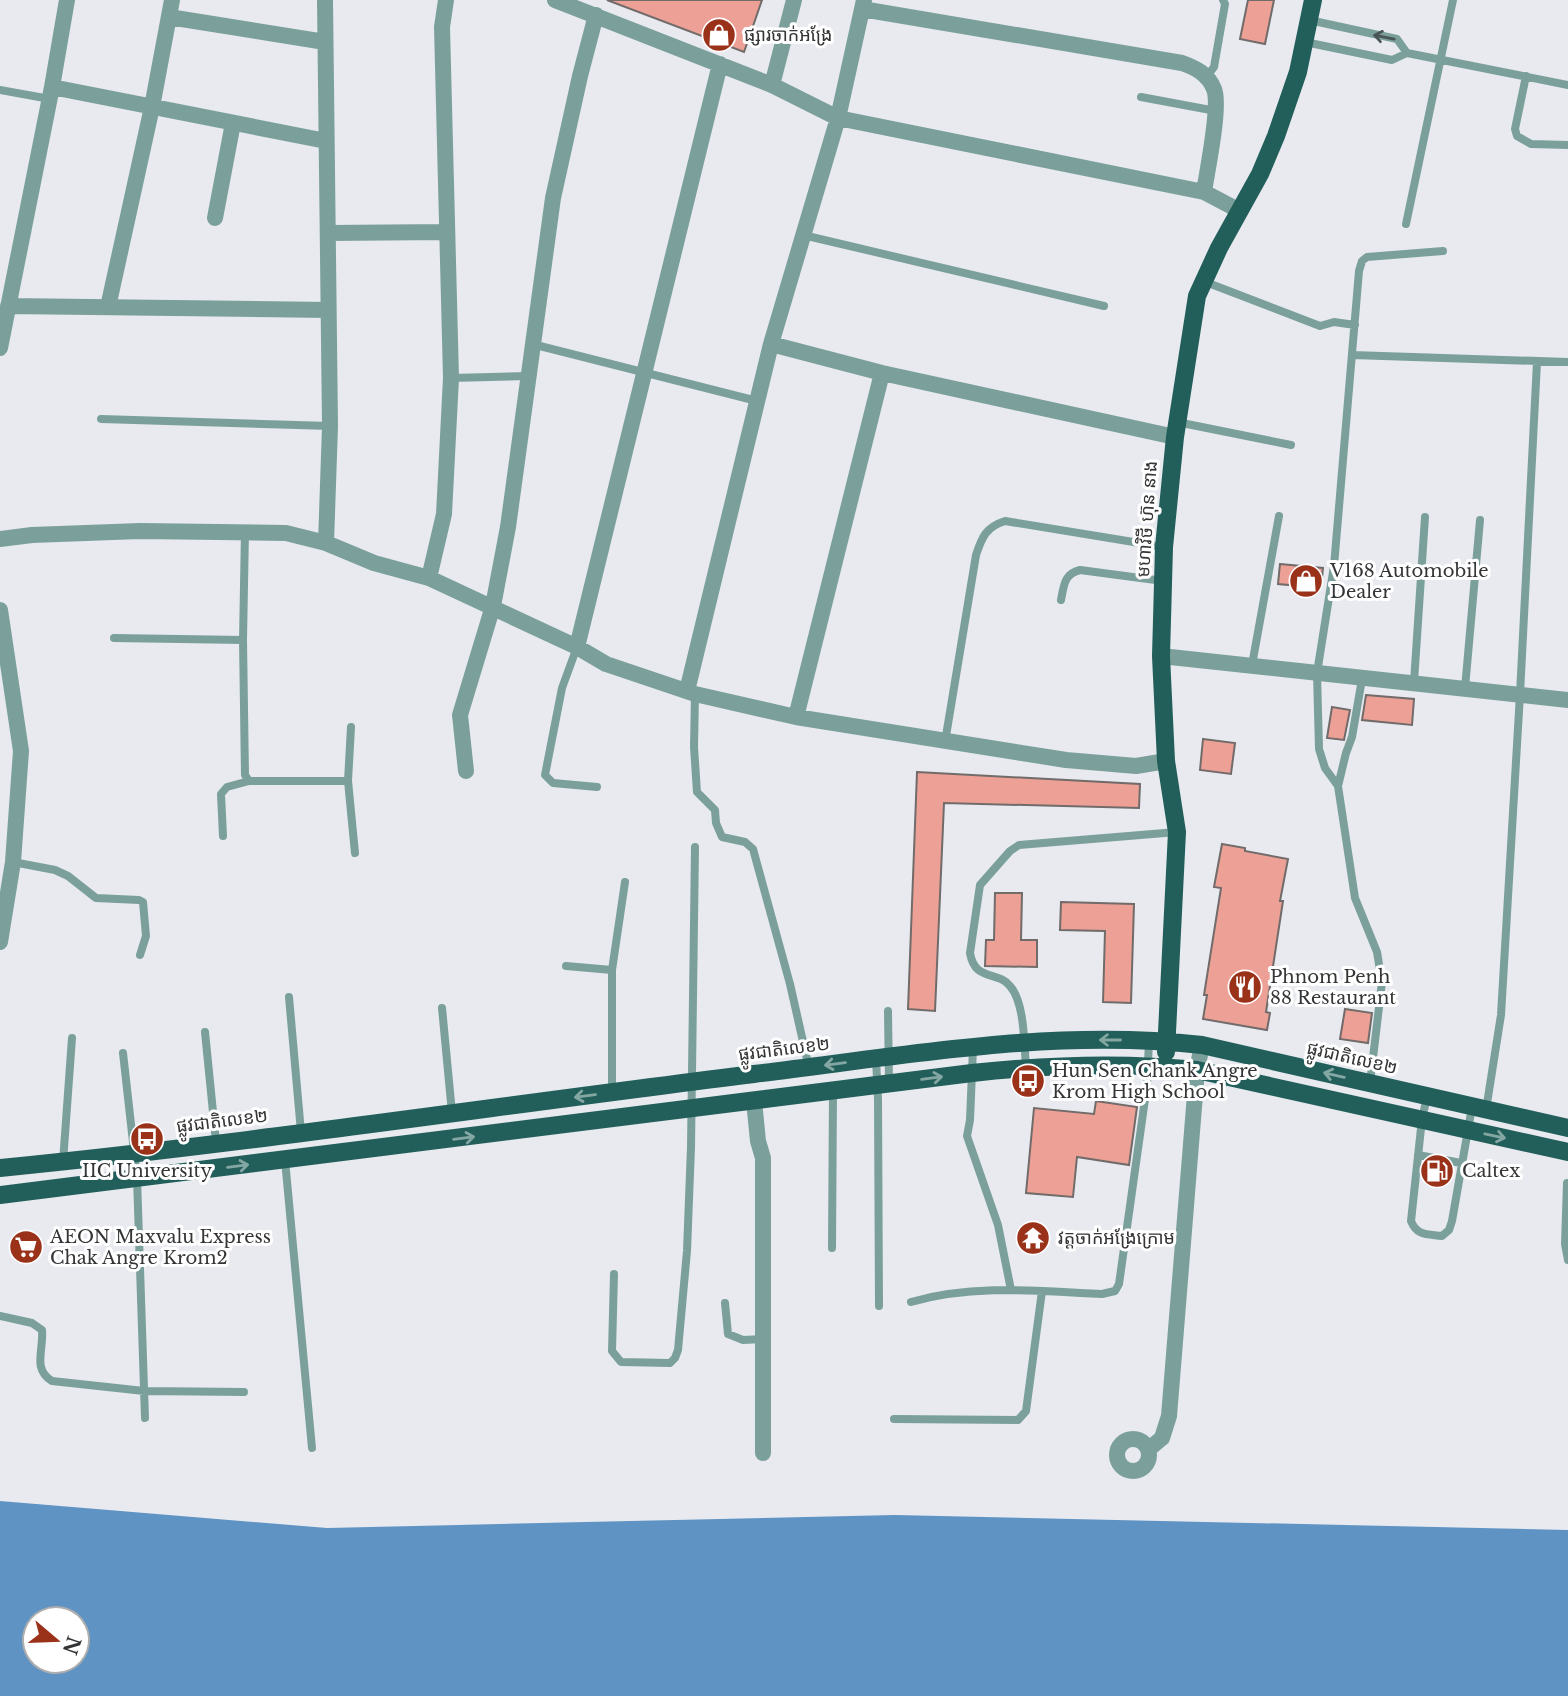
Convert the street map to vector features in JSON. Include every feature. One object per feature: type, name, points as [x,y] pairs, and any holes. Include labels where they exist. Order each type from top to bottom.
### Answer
[{"type":"main road","name":"មហាវិថី ហ៊ុន នាង","points":[[1157,1067],[1177,832],[1166,761],[1161,656],[1164,547],[1176,430],[1194,310],[1203,281],[1276,136],[1290,100],[1313,0]]},
{"type":"main road","name":"ផ្លូវជាតិលេខ២","points":[[0,1168],[1024,1041],[1158,1041],[1202,1045],[1568,1128]]},
{"type":"main road","points":[[0,1195],[1026,1067],[1157,1067],[1197,1070],[1568,1152]]},
{"type":"main road","points":[[541,1101],[543,1128]]},
{"type":"main road","points":[[349,1126],[351,1152]]},
{"type":"street","points":[[0,348],[67,0]]},
{"type":"street","points":[[108,307],[152,107],[172,0]]},
{"type":"street","points":[[325,0],[330,426],[326,543]]},
{"type":"street","points":[[429,578],[443,514],[451,378],[442,27],[446,0]]},
{"type":"street","points":[[555,0],[772,85],[838,118],[1204,192],[1240,211]]},
{"type":"street","points":[[772,85],[794,0]]},
{"type":"street","points":[[691,692],[771,344],[838,118],[862,4],[1181,63],[1195,68],[1207,76],[1216,91],[1216,111],[1204,192]]},
{"type":"street","points":[[466,771],[460,715],[493,606],[508,527],[553,198],[596,15]]},
{"type":"street","points":[[169,17],[325,42]]},
{"type":"street","points":[[577,647],[720,64]]},
{"type":"street","points":[[51,93],[152,107],[327,141]]},
{"type":"street","points":[[215,218],[233,122]]},
{"type":"street","points":[[328,233],[447,232]]},
{"type":"street","points":[[8,306],[328,310]]},
{"type":"street","points":[[771,344],[882,373],[1176,430]]},
{"type":"street","points":[[796,717],[882,373]]},
{"type":"street","points":[[0,539],[32,535],[126,532],[286,533],[326,543],[374,563],[429,578],[493,606],[606,664],[691,692],[796,717],[945,742],[1089,762],[1136,766],[1166,761]]},
{"type":"street","points":[[0,610],[21,751],[12,862],[0,942]]},
{"type":"street","points":[[1161,656],[1568,700]]},
{"type":"street","points":[[1149,1449],[1162,1438],[1169,1416],[1197,1070],[1202,1045]]},
{"type":"street","points":[[754,1101],[758,1141],[763,1158],[764,1453]]},
{"type":"lane","points":[[1207,76],[1214,67],[1223,0]]},
{"type":"lane","points":[[1405,225],[1453,0]]},
{"type":"lane","points":[[1309,20],[1397,39],[1408,53]]},
{"type":"lane","points":[[1305,42],[1392,60],[1408,53],[1567,85],[1568,73]]},
{"type":"lane","points":[[1526,76],[1515,129],[1517,136],[1531,144],[1568,145]]},
{"type":"lane","points":[[0,90],[51,93]]},
{"type":"lane","points":[[1141,97],[1216,111]]},
{"type":"lane","points":[[803,235],[1104,306]]},
{"type":"lane","points":[[1338,786],[1325,768],[1319,749],[1317,673],[1334,566],[1359,271],[1362,261],[1367,257],[1443,251]]},
{"type":"lane","points":[[1203,281],[1320,326],[1334,322],[1355,326]]},
{"type":"lane","points":[[532,344],[757,401]]},
{"type":"lane","points":[[1352,355],[1568,362]]},
{"type":"lane","points":[[1427,1096],[1411,1221],[1414,1230],[1420,1234],[1442,1236],[1449,1230],[1452,1221],[1466,1130],[1479,1108],[1501,1015],[1536,362]]},
{"type":"lane","points":[[451,378],[528,376]]},
{"type":"lane","points":[[102,419],[330,426]]},
{"type":"lane","points":[[1176,430],[1290,444]]},
{"type":"lane","points":[[1252,665],[1279,516]]},
{"type":"lane","points":[[1413,682],[1425,517]]},
{"type":"lane","points":[[1465,688],[1480,520]]},
{"type":"lane","points":[[945,742],[976,555],[984,534],[989,529],[1005,521],[1164,547]]},
{"type":"lane","points":[[246,531],[243,640],[245,775],[249,781]]},
{"type":"lane","points":[[1061,600],[1066,578],[1071,572],[1080,570],[1163,581]]},
{"type":"lane","points":[[114,638],[243,640]]},
{"type":"lane","points":[[577,647],[562,688],[545,775],[553,783],[597,787]]},
{"type":"lane","points":[[1362,679],[1352,737],[1338,786],[1355,898],[1377,952],[1381,982],[1370,1083]]},
{"type":"lane","points":[[691,692],[697,792],[715,810],[716,823],[722,837],[745,842],[753,849],[790,984],[809,1068]]},
{"type":"lane","points":[[351,727],[348,781],[355,853]]},
{"type":"lane","points":[[223,836],[221,794],[227,787],[249,781],[348,781]]},
{"type":"lane","points":[[1026,1067],[1018,999],[1009,984],[977,970],[972,963],[970,953],[980,885],[1010,851],[1019,845],[1177,832]]},
{"type":"lane","points":[[614,1274],[612,1351],[616,1358],[621,1362],[670,1363],[678,1350],[687,1251],[693,1082],[695,847]]},
{"type":"lane","points":[[12,862],[55,870],[68,876],[96,898],[143,902],[146,936],[140,955]]},
{"type":"lane","points":[[612,1093],[612,970],[625,882]]},
{"type":"lane","points":[[566,966],[612,970]]},
{"type":"lane","points":[[289,998],[301,1132]]},
{"type":"lane","points":[[442,1008],[452,1113]]},
{"type":"lane","points":[[879,1306],[882,1058],[888,1011]]},
{"type":"lane","points":[[205,1032],[216,1142]]},
{"type":"lane","points":[[63,1162],[72,1038]]},
{"type":"lane","points":[[972,1048],[967,1136],[998,1226],[1011,1290]]},
{"type":"lane","points":[[123,1053],[137,1178],[145,1418]]},
{"type":"lane","points":[[911,1302],[936,1295],[1011,1290],[1110,1294],[1115,1291],[1119,1283],[1157,1067]]},
{"type":"lane","points":[[832,1248],[833,1091]]},
{"type":"lane","points":[[1418,1155],[1461,1163]]},
{"type":"lane","points":[[285,1160],[312,1448]]},
{"type":"lane","points":[[1567,1183],[1565,1244],[1568,1260]]},
{"type":"lane","points":[[894,1419],[1018,1420],[1023,1416],[1026,1411],[1042,1291]]},
{"type":"lane","points":[[725,1303],[728,1334],[743,1340],[763,1339]]},
{"type":"lane","points":[[0,1316],[32,1324],[42,1330],[39,1367],[44,1376],[52,1381],[144,1391],[244,1392]]},
{"type":"water","points":[[0,1501],[327,1528],[895,1515],[1568,1530],[1568,1696],[0,1696]]},
{"type":"building","points":[[607,0],[762,0],[744,52]]},
{"type":"building","points":[[1248,0],[1274,0],[1265,44],[1240,39]]},
{"type":"building","points":[[1280,564],[1323,568],[1321,588],[1278,584]]},
{"type":"building","points":[[1366,695],[1414,699],[1412,725],[1362,720]]},
{"type":"building","points":[[1332,707],[1350,710],[1344,740],[1327,738]]},
{"type":"building","points":[[1203,739],[1235,743],[1231,774],[1200,770]]},
{"type":"building","points":[[917,772],[1140,784],[1139,808],[944,803],[935,1011],[908,1009]]},
{"type":"building","points":[[1222,844],[1288,859],[1266,1012],[1270,1013],[1267,1030],[1203,1019],[1207,995],[1204,995],[1221,888],[1214,887]]},
{"type":"building","points":[[995,893],[1022,893],[1021,940],[1037,940],[1037,967],[985,966],[986,940],[994,940]]},
{"type":"building","points":[[1061,902],[1134,904],[1131,1003],[1103,1002],[1105,931],[1060,930]]},
{"type":"building","points":[[1345,1009],[1372,1013],[1368,1043],[1340,1039]]},
{"type":"building","points":[[1096,1101],[1137,1107],[1129,1165],[1077,1157],[1073,1197],[1026,1193],[1034,1108],[1094,1114]]},
{"type":"place","name":"ផ្សារចាក់អង្រែ","points":[[719,35]]},
{"type":"place","name":"V168 Automobile Dealer","points":[[1306,581]]},
{"type":"place","name":"Phnom Penh 88 Restaurant","points":[[1245,987]]},
{"type":"place","name":"Hun Sen Chank Angre Krom High School","points":[[1028,1081]]},
{"type":"place","name":"IIC University","points":[[147,1139]]},
{"type":"place","name":"Caltex","points":[[1437,1171]]},
{"type":"place","name":"វត្តចាក់អង្រែក្រោម","points":[[1033,1238]]},
{"type":"place","name":"AEON Maxvalu Express Chak Angre Krom2","points":[[26,1247]]}]
